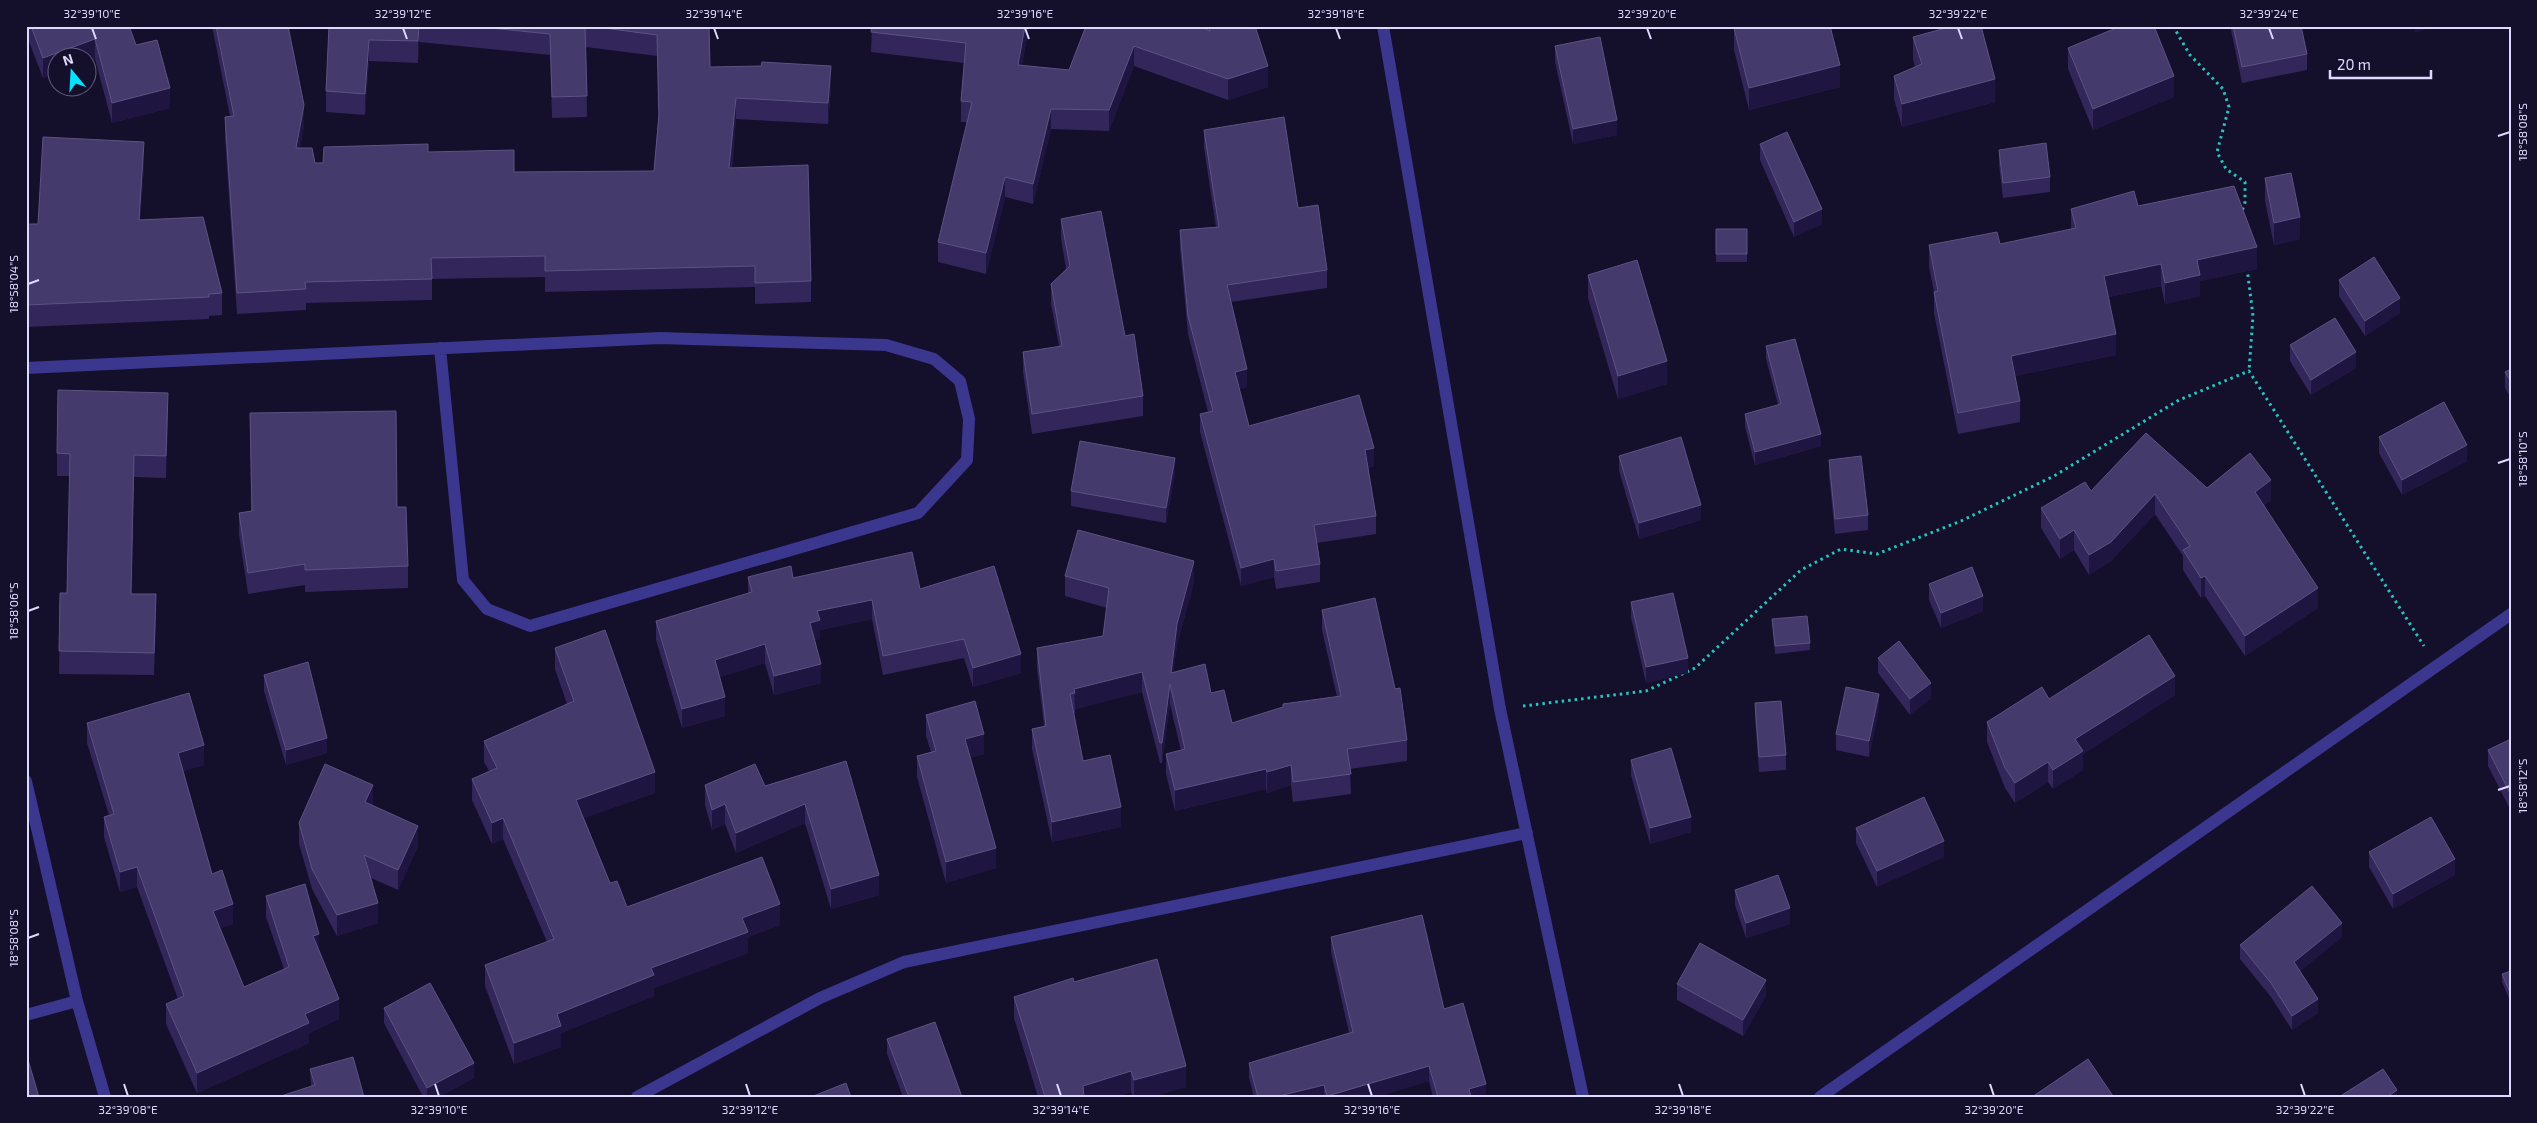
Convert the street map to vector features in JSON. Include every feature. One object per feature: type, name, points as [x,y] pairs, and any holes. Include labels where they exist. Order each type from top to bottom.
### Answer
[{"type":"street","points":[[1383,26],[1500,709],[1583,1097]]},
{"type":"street","points":[[26,368],[440,348],[660,338],[886,345],[934,359],[960,381],[969,419],[967,460],[918,513],[530,626],[488,609],[463,580],[440,348]]},
{"type":"street","points":[[1820,1097],[2511,614]]},
{"type":"street","points":[[26,781],[77,1001],[105,1097]]},
{"type":"street","points":[[637,1097],[820,998],[904,962],[1527,834]]},
{"type":"street","points":[[26,1015],[77,1001]]},
{"type":"path","points":[[2173,26],[2190,55],[2223,89],[2229,107],[2217,152],[2226,169],[2245,182],[2245,202],[2240,218]]},
{"type":"path","points":[[2245,262],[2253,316],[2249,370],[2436,665]]},
{"type":"path","points":[[1500,709],[1646,691],[1696,668],[1801,570],[1841,549],[1877,554],[1961,521],[2054,476],[2179,400],[2249,370]]},
{"type":"building","points":[[31,26],[129,26],[136,45],[157,40],[170,88],[112,103],[95,39],[70,48],[48,48],[48,56],[43,58]]},
{"type":"building","points":[[216,26],[288,26],[304,105],[296,148],[312,148],[315,163],[323,163],[324,147],[428,144],[428,152],[514,150],[514,172],[654,171],[659,115],[657,35],[589,26],[709,26],[710,67],[761,66],[762,62],[831,66],[828,103],[736,98],[729,168],[808,165],[811,281],[755,283],[755,266],[545,271],[545,256],[431,258],[432,279],[305,282],[306,289],[237,293],[225,117],[234,116]]},
{"type":"building","points":[[329,26],[419,26],[418,41],[369,40],[365,94],[326,91]]},
{"type":"building","points":[[471,26],[585,26],[587,96],[552,97],[550,34]]},
{"type":"building","points":[[872,26],[1025,26],[1018,65],[1069,70],[1086,26],[1198,26],[1210,31],[1208,26],[1255,26],[1268,66],[1228,79],[1134,46],[1109,110],[1051,109],[1033,184],[1005,177],[986,253],[938,242],[972,102],[961,101],[966,43],[871,32]]},
{"type":"building","points":[[1739,26],[1830,26],[1840,65],[1749,88],[1734,28]]},
{"type":"building","points":[[1953,26],[1981,26],[1995,79],[1902,104],[1894,76],[1922,64],[1913,37]]},
{"type":"building","points":[[2121,26],[2154,26],[2174,76],[2093,109],[2068,48]]},
{"type":"building","points":[[2233,26],[2301,26],[2307,54],[2242,67]]},
{"type":"building","points":[[1600,37],[1617,120],[1573,129],[1555,46]]},
{"type":"building","points":[[1284,117],[1298,208],[1318,205],[1327,270],[1227,285],[1247,369],[1235,372],[1249,426],[1359,395],[1374,448],[1365,450],[1376,516],[1314,525],[1320,564],[1276,571],[1274,559],[1241,568],[1200,414],[1213,411],[1188,316],[1180,230],[1219,227],[1204,130]]},
{"type":"building","points":[[1787,132],[1822,209],[1794,222],[1760,144]]},
{"type":"building","points":[[43,137],[144,142],[139,220],[203,217],[222,293],[209,294],[209,297],[26,305],[26,224],[38,224]]},
{"type":"building","points":[[2046,143],[2050,177],[2003,183],[1999,150]]},
{"type":"building","points":[[2291,173],[2300,217],[2274,223],[2265,178]]},
{"type":"building","points":[[2234,186],[2257,247],[2197,260],[2200,275],[2165,283],[2161,264],[2104,276],[2116,334],[2011,356],[2020,401],[1958,413],[1934,292],[1938,291],[1929,245],[1997,232],[2000,244],[2076,228],[2071,209],[2134,191],[2138,206]]},
{"type":"building","points":[[1101,211],[1125,336],[1134,334],[1143,396],[1032,414],[1023,352],[1062,346],[1051,284],[1070,266],[1061,219]]},
{"type":"building","points":[[1716,229],[1747,229],[1747,254],[1716,254]]},
{"type":"building","points":[[2374,257],[2400,298],[2365,321],[2339,280]]},
{"type":"building","points":[[1637,260],[1667,361],[1618,376],[1588,275]]},
{"type":"building","points":[[2335,318],[2356,352],[2311,380],[2290,345]]},
{"type":"building","points":[[1795,339],[1821,434],[1755,452],[1745,414],[1781,404],[1766,346]]},
{"type":"building","points":[[2511,369],[2511,382],[2505,372]]},
{"type":"building","points":[[58,390],[168,393],[166,456],[134,455],[131,594],[156,594],[154,653],[59,651],[60,593],[67,593],[70,454],[57,453]]},
{"type":"building","points":[[2444,402],[2467,445],[2402,480],[2379,437]]},
{"type":"building","points":[[396,411],[397,507],[406,507],[408,566],[305,570],[305,564],[248,573],[239,513],[252,511],[250,413]]},
{"type":"building","points":[[2146,433],[2207,488],[2250,453],[2271,480],[2255,492],[2318,588],[2245,636],[2205,576],[2201,578],[2183,550],[2190,546],[2155,494],[2111,542],[2089,555],[2074,530],[2060,539],[2041,508],[2085,482],[2091,491]]},
{"type":"building","points":[[1681,437],[1701,505],[1639,523],[1619,456]]},
{"type":"building","points":[[1080,441],[1175,458],[1166,508],[1071,491]]},
{"type":"building","points":[[1861,456],[1868,515],[1835,519],[1829,460]]},
{"type":"building","points":[[1078,530],[1194,561],[1177,624],[1171,673],[1205,664],[1211,693],[1224,690],[1232,723],[1283,707],[1283,704],[1341,696],[1322,610],[1375,598],[1395,689],[1400,688],[1407,740],[1347,749],[1351,774],[1293,782],[1291,765],[1267,772],[1266,769],[1175,790],[1166,754],[1185,749],[1170,684],[1162,743],[1160,743],[1142,672],[1074,689],[1075,693],[1070,694],[1083,761],[1110,755],[1121,807],[1052,822],[1032,729],[1046,726],[1037,648],[1103,636],[1109,588],[1065,576]]},
{"type":"building","points":[[912,552],[920,589],[994,566],[1021,654],[973,668],[964,639],[883,656],[872,600],[817,611],[820,620],[810,623],[821,664],[774,676],[765,644],[715,660],[725,697],[682,709],[656,621],[752,592],[748,577],[791,566],[793,578]]},
{"type":"building","points":[[1972,567],[1983,596],[1941,613],[1929,584]]},
{"type":"building","points":[[1673,593],[1688,658],[1646,667],[1631,602]]},
{"type":"building","points":[[1807,616],[1810,643],[1775,646],[1772,619]]},
{"type":"building","points":[[605,630],[655,772],[576,800],[610,883],[617,881],[627,907],[762,857],[780,904],[742,918],[748,932],[651,968],[654,975],[557,1014],[561,1026],[514,1043],[485,965],[554,939],[503,818],[492,823],[472,779],[497,768],[484,741],[574,701],[555,648]]},
{"type":"building","points":[[2149,635],[2175,676],[2075,739],[2083,751],[2053,770],[2048,762],[2015,783],[2005,768],[1987,722],[2042,687],[2049,699]]},
{"type":"building","points":[[1899,641],[1931,683],[1910,699],[1878,658]]},
{"type":"building","points":[[308,662],[327,738],[286,750],[264,675]]},
{"type":"building","points":[[1846,687],[1879,694],[1869,741],[1836,734]]},
{"type":"building","points":[[189,693],[204,745],[178,753],[212,874],[222,870],[233,904],[213,911],[244,987],[289,967],[266,896],[305,884],[319,934],[313,936],[339,999],[305,1014],[309,1023],[197,1073],[166,1004],[184,996],[137,867],[120,872],[104,817],[114,814],[87,723]]},
{"type":"building","points":[[975,701],[984,734],[965,739],[996,848],[946,862],[917,756],[936,751],[926,715]]},
{"type":"building","points":[[1781,701],[1786,755],[1759,757],[1755,703]]},
{"type":"building","points":[[2511,739],[2511,795],[2488,750]]},
{"type":"building","points":[[1671,748],[1691,817],[1650,828],[1631,760]]},
{"type":"building","points":[[846,761],[879,875],[831,889],[805,804],[736,833],[725,804],[712,810],[705,785],[755,764],[765,786]]},
{"type":"building","points":[[325,764],[373,785],[365,802],[418,826],[398,870],[364,855],[378,903],[337,915],[312,869],[299,823]]},
{"type":"building","points":[[1924,797],[1944,841],[1877,871],[1856,828]]},
{"type":"building","points":[[2431,817],[2455,859],[2393,894],[2369,852]]},
{"type":"building","points":[[1778,875],[1790,908],[1746,923],[1735,890]]},
{"type":"building","points":[[2312,886],[2342,923],[2294,962],[2318,999],[2292,1016],[2271,983],[2240,945]]},
{"type":"building","points":[[1422,915],[1444,1009],[1463,1003],[1486,1084],[1469,1089],[1471,1097],[1438,1097],[1429,1066],[1327,1096],[1324,1085],[1275,1097],[1258,1097],[1249,1063],[1353,1032],[1331,937]]},
{"type":"building","points":[[1700,943],[1766,980],[1743,1020],[1677,984]]},
{"type":"building","points":[[1157,959],[1186,1066],[1134,1080],[1131,1071],[1083,1086],[1084,1097],[1045,1097],[1014,997],[1073,978],[1074,982]]},
{"type":"building","points":[[2511,971],[2511,995],[2502,974]]},
{"type":"building","points":[[430,983],[474,1063],[427,1088],[384,1008]]},
{"type":"building","points":[[935,1022],[962,1097],[909,1097],[887,1039]]},
{"type":"building","points":[[26,1053],[39,1097],[26,1097]]},
{"type":"building","points":[[353,1057],[364,1097],[278,1097],[315,1085],[310,1069]]},
{"type":"building","points":[[2088,1059],[2112,1097],[2032,1097]]},
{"type":"building","points":[[2383,1069],[2397,1090],[2387,1097],[2343,1097],[2342,1095]]},
{"type":"building","points":[[846,1083],[851,1097],[811,1097]]}]
